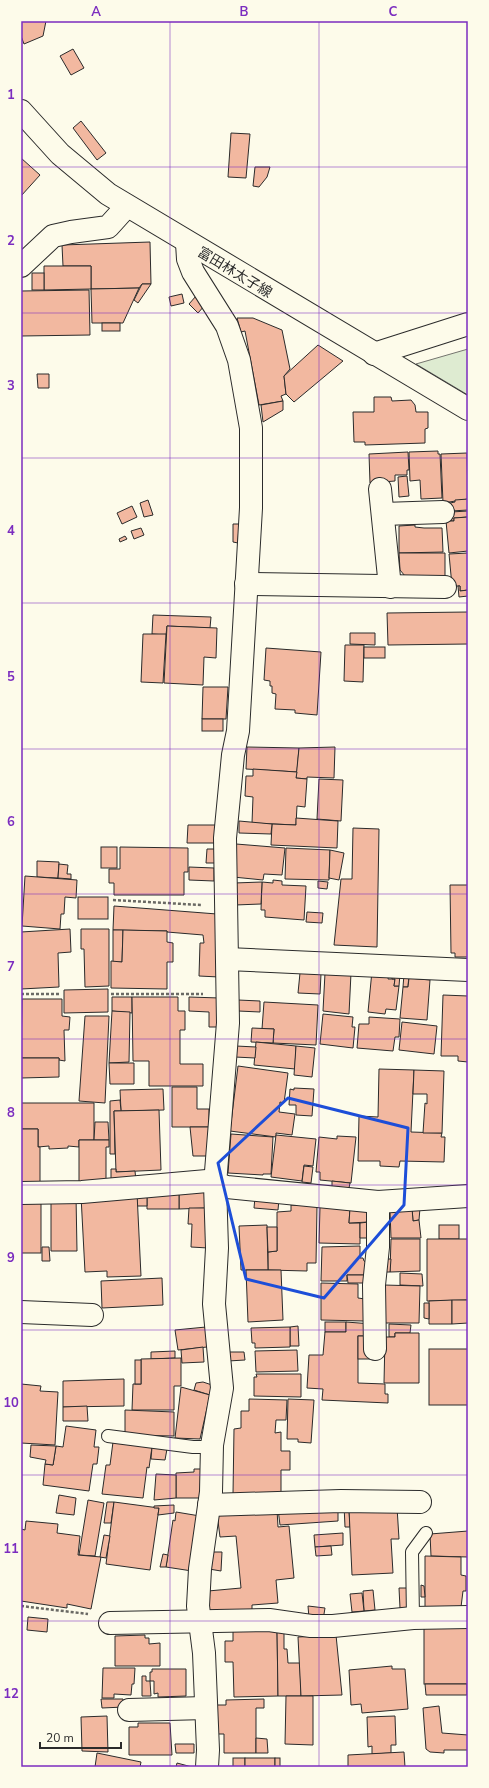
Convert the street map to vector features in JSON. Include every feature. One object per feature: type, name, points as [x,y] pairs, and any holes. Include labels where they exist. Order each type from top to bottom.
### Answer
[{"type":"street","name":"富田林太子線","points":[[21,111],[56,149],[85,176],[127,206],[468,409]]},
{"type":"street","points":[[21,266],[53,236],[108,227],[127,206]]},
{"type":"street","points":[[187,243],[188,259],[193,272],[227,326],[239,360],[251,428],[251,508],[238,731],[233,755],[225,838],[228,1023],[215,1184],[217,1248],[214,1304],[222,1388],[212,1447],[209,1505],[200,1569],[198,1606],[204,1653],[206,1767]]},
{"type":"street","points":[[374,354],[468,324]]},
{"type":"street","points":[[380,489],[390,588]]},
{"type":"street","points":[[383,514],[444,512]]},
{"type":"street","points":[[246,584],[390,588],[445,587]]},
{"type":"street","points":[[226,959],[468,970]]},
{"type":"street","points":[[21,1193],[82,1192],[206,1181],[227,1187],[378,1202],[468,1196]]},
{"type":"street","points":[[375,1349],[374,1285],[378,1247],[378,1202]]},
{"type":"street","points":[[21,1312],[92,1315]]},
{"type":"street","points":[[209,1505],[341,1501],[420,1502]]},
{"type":"street","points":[[110,1623],[269,1620],[310,1626],[333,1626],[412,1618],[468,1617]]},
{"type":"street","points":[[128,1710],[206,1708]]},
{"type":"lane","points":[[108,1436],[193,1447],[212,1447]]},
{"type":"lane","points":[[412,1618],[412,1552],[426,1533]]},
{"type":"path","points":[[113,900],[225,906]]},
{"type":"path","points":[[21,994],[61,994]]},
{"type":"path","points":[[111,994],[227,994]]},
{"type":"path","points":[[21,1606],[100,1616],[110,1623]]},
{"type":"highlighted area","points":[[288,1098],[408,1128],[404,1205],[324,1298],[246,1279],[218,1163]]},
{"type":"green space","points":[[468,349],[468,395],[416,364]]},
{"type":"building","points":[[21,21],[46,21],[43,36],[24,44],[21,36]]},
{"type":"building","points":[[73,49],[84,68],[71,75],[60,56]]},
{"type":"building","points":[[81,121],[106,153],[97,160],[73,128]]},
{"type":"building","points":[[231,133],[250,134],[246,178],[228,177]]},
{"type":"building","points":[[21,158],[40,175],[21,196]]},
{"type":"building","points":[[255,167],[270,167],[267,177],[259,187],[253,186]]},
{"type":"building","points":[[150,242],[151,284],[142,284],[139,288],[91,289],[91,266],[63,266],[62,245]]},
{"type":"building","points":[[44,266],[91,266],[91,289],[44,290]]},
{"type":"building","points":[[32,273],[44,273],[44,290],[32,290]]},
{"type":"building","points":[[142,284],[151,284],[138,303],[134,300]]},
{"type":"building","points":[[139,288],[123,323],[92,323],[91,289]]},
{"type":"building","points":[[89,290],[90,335],[21,336],[21,291]]},
{"type":"building","points":[[182,294],[184,303],[171,306],[169,297]]},
{"type":"building","points":[[196,296],[205,305],[198,313],[189,304]]},
{"type":"building","points":[[237,318],[253,318],[282,330],[290,369],[284,376],[286,394],[281,396],[283,401],[259,405],[245,331],[241,332]]},
{"type":"building","points":[[102,323],[120,323],[120,331],[102,331]]},
{"type":"building","points":[[318,345],[343,361],[294,402],[286,394],[284,376]]},
{"type":"building","points":[[37,374],[49,374],[49,388],[38,388]]},
{"type":"building","points":[[374,397],[391,397],[392,401],[411,400],[415,405],[416,412],[428,412],[428,428],[425,429],[425,443],[365,445],[365,442],[354,442],[353,412],[374,412]]},
{"type":"building","points":[[283,401],[283,410],[263,422],[261,405]]},
{"type":"building","points":[[438,451],[438,454],[440,454],[442,498],[421,499],[420,480],[410,481],[409,452]]},
{"type":"building","points":[[408,452],[409,470],[407,470],[407,475],[395,475],[395,481],[370,483],[369,454]]},
{"type":"building","points":[[467,453],[468,499],[443,503],[441,454]]},
{"type":"building","points":[[407,476],[409,496],[399,497],[398,477]]},
{"type":"building","points":[[468,499],[468,510],[451,511],[450,503],[455,502],[455,500]]},
{"type":"building","points":[[148,500],[153,515],[144,517],[140,503]]},
{"type":"building","points":[[132,506],[137,517],[122,524],[117,513]]},
{"type":"building","points":[[468,511],[468,517],[454,518],[454,521],[451,521],[451,512]]},
{"type":"building","points":[[468,517],[468,551],[449,553],[446,521],[454,521],[454,518]]},
{"type":"building","points":[[233,524],[239,524],[238,543],[233,542]]},
{"type":"building","points":[[415,525],[415,527],[424,528],[442,528],[443,552],[399,553],[399,526]]},
{"type":"building","points":[[141,528],[144,535],[134,539],[131,531]]},
{"type":"building","points":[[125,536],[127,539],[120,542],[119,539]]},
{"type":"building","points":[[399,553],[445,553],[445,576],[405,576],[400,570]]},
{"type":"building","points":[[468,553],[468,590],[460,591],[460,586],[452,586],[449,554]]},
{"type":"building","points":[[458,586],[460,586],[460,591],[468,590],[468,596],[459,597]]},
{"type":"building","points":[[468,612],[468,644],[388,645],[387,613]]},
{"type":"building","points":[[153,615],[211,617],[210,628],[167,626],[166,635],[152,634]]},
{"type":"building","points":[[167,626],[217,628],[216,658],[204,657],[203,685],[164,683]]},
{"type":"building","points":[[350,633],[375,633],[375,645],[350,644]]},
{"type":"building","points":[[143,634],[166,634],[163,683],[141,682]]},
{"type":"building","points":[[345,645],[364,645],[363,682],[344,681]]},
{"type":"building","points":[[364,647],[385,647],[385,658],[364,658]]},
{"type":"building","points":[[266,648],[321,652],[317,715],[295,713],[295,710],[275,709],[276,694],[272,693],[270,681],[264,680]]},
{"type":"building","points":[[203,687],[228,687],[226,719],[202,719]]},
{"type":"building","points":[[202,719],[223,719],[223,731],[202,731]]},
{"type":"building","points":[[247,747],[299,748],[297,772],[246,769]]},
{"type":"building","points":[[335,747],[334,778],[296,778],[299,748]]},
{"type":"building","points":[[253,769],[297,772],[296,778],[307,779],[305,807],[297,806],[296,825],[252,823],[253,797],[245,796],[246,776],[253,776]]},
{"type":"building","points":[[319,779],[343,780],[341,821],[317,819]]},
{"type":"building","points":[[296,818],[338,821],[337,848],[271,845],[272,824],[296,825]]},
{"type":"building","points":[[239,821],[272,824],[271,834],[239,833]]},
{"type":"building","points":[[188,825],[218,825],[218,843],[187,843]]},
{"type":"building","points":[[353,828],[379,829],[377,947],[334,945],[341,879],[352,879]]},
{"type":"building","points":[[236,844],[285,848],[282,875],[264,874],[263,880],[233,877]]},
{"type":"building","points":[[101,847],[117,847],[117,868],[101,868]]},
{"type":"building","points":[[120,847],[188,848],[188,872],[184,872],[184,895],[114,895],[114,883],[109,883],[109,869],[120,869]]},
{"type":"building","points":[[286,848],[330,850],[329,880],[285,879]]},
{"type":"building","points":[[207,849],[216,849],[215,863],[206,863]]},
{"type":"building","points":[[330,850],[344,853],[339,880],[329,878]]},
{"type":"building","points":[[37,861],[59,862],[58,878],[37,877]]},
{"type":"building","points":[[59,864],[68,865],[67,874],[71,874],[71,879],[58,878]]},
{"type":"building","points":[[189,867],[214,868],[214,881],[189,880]]},
{"type":"building","points":[[25,876],[77,880],[76,898],[65,897],[64,914],[61,914],[60,929],[22,926]]},
{"type":"building","points":[[273,880],[282,881],[282,885],[306,886],[304,920],[265,917],[265,910],[261,910],[262,882],[273,883]]},
{"type":"building","points":[[318,881],[328,882],[327,889],[318,888]]},
{"type":"building","points":[[262,882],[261,904],[235,905],[234,883]]},
{"type":"building","points":[[450,885],[468,885],[468,957],[455,957],[455,953],[451,953]]},
{"type":"building","points":[[78,897],[108,897],[108,919],[78,919]]},
{"type":"building","points":[[114,906],[217,914],[219,977],[199,976],[200,943],[204,943],[203,935],[167,931],[113,930]]},
{"type":"building","points":[[307,912],[323,913],[322,923],[306,922]]},
{"type":"building","points":[[70,929],[71,952],[58,953],[59,987],[21,989],[21,932]]},
{"type":"building","points":[[81,929],[109,929],[109,986],[85,987],[84,949],[81,949]]},
{"type":"building","points":[[113,930],[123,930],[122,962],[113,962]]},
{"type":"building","points":[[123,930],[167,931],[167,942],[173,943],[173,962],[167,962],[167,989],[111,988],[111,961],[122,962]]},
{"type":"building","points":[[372,971],[389,972],[388,979],[395,979],[394,986],[399,986],[396,1010],[386,1009],[385,1014],[368,1012]]},
{"type":"building","points":[[300,973],[321,974],[320,994],[298,993]]},
{"type":"building","points":[[325,973],[351,973],[349,1014],[323,1011]]},
{"type":"building","points":[[392,973],[400,974],[399,986],[394,986],[395,979],[392,979]]},
{"type":"building","points":[[404,974],[409,974],[408,987],[403,987]]},
{"type":"building","points":[[409,978],[430,980],[427,1020],[400,1018],[403,987],[408,987]]},
{"type":"building","points":[[108,989],[108,1012],[64,1013],[64,990]]},
{"type":"building","points":[[443,995],[468,996],[468,1062],[458,1061],[458,1056],[441,1056]]},
{"type":"building","points":[[112,997],[132,997],[132,1013],[112,1011]]},
{"type":"building","points":[[132,997],[178,997],[178,1011],[185,1011],[185,1030],[180,1030],[180,1064],[203,1064],[203,1086],[149,1086],[149,1061],[133,1061]]},
{"type":"building","points":[[189,997],[220,998],[219,1027],[209,1027],[209,1012],[189,1011]]},
{"type":"building","points":[[22,999],[62,999],[62,1016],[70,1017],[69,1030],[64,1030],[65,1061],[59,1060],[59,1058],[21,1058]]},
{"type":"building","points":[[238,1000],[260,1001],[260,1012],[238,1011]]},
{"type":"building","points":[[264,1002],[318,1005],[316,1045],[273,1043],[274,1029],[262,1029]]},
{"type":"building","points":[[112,1011],[130,1012],[129,1062],[109,1063]]},
{"type":"building","points":[[323,1014],[353,1017],[352,1027],[355,1027],[353,1048],[320,1044]]},
{"type":"building","points":[[85,1016],[109,1016],[105,1103],[79,1101]]},
{"type":"building","points":[[369,1017],[400,1019],[399,1037],[395,1037],[393,1051],[357,1048],[359,1024],[369,1024]]},
{"type":"building","points":[[402,1022],[437,1026],[434,1054],[399,1050]]},
{"type":"building","points":[[252,1028],[274,1029],[273,1043],[251,1042]]},
{"type":"building","points":[[256,1042],[296,1046],[295,1069],[254,1065]]},
{"type":"building","points":[[236,1046],[256,1047],[255,1058],[235,1057]]},
{"type":"building","points":[[296,1046],[315,1048],[312,1077],[294,1075]]},
{"type":"building","points":[[21,1058],[59,1058],[59,1077],[21,1078]]},
{"type":"building","points":[[109,1063],[134,1063],[134,1084],[110,1084]]},
{"type":"building","points":[[238,1066],[288,1073],[284,1103],[280,1102],[279,1112],[295,1114],[292,1135],[276,1133],[276,1137],[230,1131]]},
{"type":"building","points":[[379,1069],[414,1070],[411,1132],[442,1133],[441,1137],[445,1137],[444,1162],[400,1161],[399,1167],[380,1166],[380,1161],[358,1161],[359,1116],[378,1117]]},
{"type":"building","points":[[414,1070],[444,1071],[442,1133],[423,1133],[427,1094],[413,1094]]},
{"type":"building","points":[[172,1087],[197,1087],[197,1109],[209,1109],[209,1127],[172,1127]]},
{"type":"building","points":[[294,1088],[314,1089],[312,1116],[296,1115],[296,1105],[289,1105],[290,1089],[294,1090]]},
{"type":"building","points":[[163,1089],[164,1110],[121,1111],[120,1090]]},
{"type":"building","points":[[120,1100],[121,1111],[114,1111],[115,1154],[110,1154],[110,1101]]},
{"type":"building","points":[[21,1103],[94,1103],[94,1140],[79,1140],[79,1147],[68,1146],[68,1148],[49,1149],[49,1146],[38,1147],[38,1129],[21,1129]]},
{"type":"building","points":[[159,1110],[161,1170],[116,1172],[114,1111]]},
{"type":"building","points":[[95,1122],[108,1122],[109,1140],[94,1140]]},
{"type":"building","points":[[190,1127],[209,1127],[210,1156],[193,1156]]},
{"type":"building","points":[[21,1129],[38,1129],[38,1147],[40,1147],[40,1184],[21,1183]]},
{"type":"building","points":[[231,1134],[273,1137],[271,1174],[228,1173]]},
{"type":"building","points":[[276,1135],[316,1139],[313,1166],[304,1165],[302,1181],[271,1177]]},
{"type":"building","points":[[337,1136],[356,1137],[351,1183],[320,1180],[320,1172],[316,1172],[319,1137],[337,1139]]},
{"type":"building","points":[[79,1140],[109,1140],[109,1147],[106,1147],[106,1180],[79,1183]]},
{"type":"building","points":[[304,1166],[313,1167],[311,1183],[302,1182]]},
{"type":"building","points":[[111,1169],[116,1169],[116,1172],[135,1171],[136,1181],[111,1182]]},
{"type":"building","points":[[332,1181],[350,1183],[349,1188],[332,1187]]},
{"type":"building","points":[[206,1190],[207,1208],[179,1209],[179,1191]]},
{"type":"building","points":[[179,1191],[179,1209],[147,1209],[147,1192]]},
{"type":"building","points":[[147,1192],[147,1206],[137,1206],[137,1193]]},
{"type":"building","points":[[137,1193],[141,1276],[107,1277],[107,1271],[85,1272],[81,1196]]},
{"type":"building","points":[[21,1196],[41,1196],[41,1253],[21,1253]]},
{"type":"building","points":[[51,1196],[76,1196],[77,1251],[51,1251]]},
{"type":"building","points":[[255,1197],[279,1199],[278,1210],[254,1208]]},
{"type":"building","points":[[291,1205],[317,1206],[316,1263],[307,1263],[307,1271],[268,1270],[268,1252],[277,1251],[277,1212],[291,1211]]},
{"type":"building","points":[[320,1207],[350,1208],[349,1223],[360,1223],[360,1244],[319,1243]]},
{"type":"building","points":[[369,1207],[369,1222],[349,1223],[350,1208]]},
{"type":"building","points":[[189,1208],[207,1208],[208,1248],[191,1247],[192,1224],[188,1224]]},
{"type":"building","points":[[412,1208],[420,1208],[419,1220],[413,1221]]},
{"type":"building","points":[[412,1208],[413,1221],[419,1220],[421,1238],[391,1238],[390,1211]]},
{"type":"building","points":[[369,1222],[368,1238],[360,1238],[360,1223]]},
{"type":"building","points":[[267,1225],[268,1270],[241,1270],[239,1226]]},
{"type":"building","points":[[439,1225],[459,1225],[459,1239],[439,1239]]},
{"type":"building","points":[[267,1227],[277,1227],[277,1251],[268,1252]]},
{"type":"building","points":[[391,1239],[420,1239],[420,1271],[390,1272]]},
{"type":"building","points":[[427,1239],[468,1239],[468,1300],[427,1301]]},
{"type":"building","points":[[360,1246],[360,1258],[363,1258],[366,1262],[367,1275],[347,1275],[347,1281],[321,1281],[322,1247]]},
{"type":"building","points":[[42,1247],[49,1247],[50,1261],[42,1261]]},
{"type":"building","points":[[386,1259],[391,1259],[390,1272],[386,1272]]},
{"type":"building","points":[[246,1270],[281,1270],[283,1320],[248,1322]]},
{"type":"building","points":[[400,1273],[422,1274],[423,1286],[400,1285]]},
{"type":"building","points":[[347,1275],[367,1275],[367,1283],[348,1283]]},
{"type":"building","points":[[162,1278],[163,1305],[102,1308],[101,1281]]},
{"type":"building","points":[[321,1283],[358,1284],[358,1298],[365,1299],[364,1321],[321,1320]]},
{"type":"building","points":[[384,1285],[420,1286],[419,1323],[383,1323]]},
{"type":"building","points":[[452,1300],[452,1324],[429,1324],[429,1301]]},
{"type":"building","points":[[452,1300],[468,1300],[468,1323],[452,1324]]},
{"type":"building","points":[[424,1303],[429,1303],[429,1319],[424,1318]]},
{"type":"building","points":[[325,1322],[346,1322],[346,1332],[325,1332]]},
{"type":"building","points":[[346,1322],[372,1324],[372,1336],[358,1336],[358,1383],[385,1384],[385,1394],[388,1394],[388,1403],[322,1400],[323,1389],[307,1388],[309,1355],[323,1355],[325,1332],[346,1332]]},
{"type":"building","points":[[389,1324],[411,1325],[410,1333],[395,1333],[395,1337],[389,1337]]},
{"type":"building","points":[[298,1326],[299,1346],[290,1346],[290,1327]]},
{"type":"building","points":[[206,1327],[207,1347],[178,1350],[175,1330]]},
{"type":"building","points":[[290,1327],[290,1347],[255,1348],[255,1343],[252,1343],[251,1328]]},
{"type":"building","points":[[395,1333],[419,1333],[419,1383],[384,1383],[385,1337],[395,1337]]},
{"type":"building","points":[[358,1336],[370,1336],[370,1359],[358,1359]]},
{"type":"building","points":[[203,1347],[204,1362],[182,1363],[181,1350]]},
{"type":"building","points":[[429,1349],[468,1349],[468,1405],[429,1405]]},
{"type":"building","points":[[297,1350],[298,1371],[256,1372],[255,1351]]},
{"type":"building","points":[[175,1351],[175,1358],[151,1359],[151,1352]]},
{"type":"building","points":[[228,1352],[244,1352],[245,1360],[228,1361]]},
{"type":"building","points":[[181,1358],[181,1386],[174,1386],[174,1410],[132,1410],[133,1384],[141,1384],[141,1359]]},
{"type":"building","points":[[135,1360],[141,1360],[141,1384],[135,1384]]},
{"type":"building","points":[[256,1374],[301,1374],[301,1397],[254,1396],[254,1377],[257,1377]]},
{"type":"building","points":[[124,1379],[124,1406],[63,1407],[63,1381]]},
{"type":"building","points":[[203,1382],[212,1385],[210,1395],[194,1390],[196,1383]]},
{"type":"building","points":[[21,1384],[41,1386],[40,1391],[58,1392],[55,1445],[21,1443]]},
{"type":"building","points":[[181,1387],[210,1395],[200,1439],[175,1438]]},
{"type":"building","points":[[249,1399],[287,1400],[286,1420],[276,1420],[275,1433],[281,1432],[281,1451],[290,1451],[290,1470],[281,1470],[281,1494],[233,1494],[234,1429],[241,1428],[241,1411],[249,1411]]},
{"type":"building","points":[[288,1399],[314,1400],[311,1443],[298,1442],[298,1439],[287,1439]]},
{"type":"building","points":[[87,1406],[88,1421],[63,1421],[63,1407]]},
{"type":"building","points":[[125,1410],[174,1412],[174,1436],[125,1435]]},
{"type":"building","points":[[66,1426],[96,1430],[94,1447],[99,1447],[97,1464],[93,1464],[89,1491],[43,1485],[45,1464],[53,1465],[56,1446],[63,1447]]},
{"type":"building","points":[[113,1442],[152,1447],[149,1468],[147,1467],[143,1498],[102,1494],[106,1465],[110,1465]]},
{"type":"building","points":[[31,1445],[56,1446],[53,1465],[45,1464],[46,1460],[30,1457]]},
{"type":"building","points":[[152,1447],[167,1449],[165,1460],[151,1459]]},
{"type":"building","points":[[194,1469],[202,1469],[202,1498],[176,1498],[176,1473],[194,1472]]},
{"type":"building","points":[[156,1474],[176,1475],[176,1498],[154,1500]]},
{"type":"building","points":[[59,1495],[76,1498],[74,1515],[56,1513]]},
{"type":"building","points":[[88,1500],[104,1503],[95,1556],[79,1555]]},
{"type":"building","points":[[107,1502],[114,1502],[111,1523],[104,1523]]},
{"type":"building","points":[[114,1502],[159,1508],[150,1570],[106,1564]]},
{"type":"building","points":[[174,1505],[174,1513],[158,1515],[159,1508],[154,1508],[154,1506]]},
{"type":"building","points":[[344,1505],[349,1509],[350,1527],[345,1527]]},
{"type":"building","points":[[338,1506],[338,1521],[280,1525],[278,1509]]},
{"type":"building","points":[[397,1507],[399,1539],[391,1539],[393,1573],[352,1575],[349,1509]]},
{"type":"building","points":[[277,1510],[278,1527],[289,1526],[294,1578],[276,1580],[278,1603],[252,1605],[252,1613],[209,1614],[208,1591],[241,1588],[236,1536],[220,1537],[217,1513]]},
{"type":"building","points":[[176,1512],[200,1516],[192,1571],[166,1567],[173,1520],[175,1521]]},
{"type":"building","points":[[26,1521],[58,1524],[57,1533],[80,1536],[78,1555],[101,1557],[91,1609],[67,1604],[67,1608],[21,1601],[21,1529],[25,1530]]},
{"type":"building","points":[[468,1531],[468,1557],[431,1556],[430,1534]]},
{"type":"building","points":[[343,1533],[343,1545],[315,1547],[314,1535]]},
{"type":"building","points":[[104,1535],[110,1536],[106,1558],[100,1557]]},
{"type":"building","points":[[331,1546],[332,1555],[316,1556],[315,1547]]},
{"type":"building","points":[[209,1552],[222,1552],[221,1571],[209,1569]]},
{"type":"building","points":[[163,1554],[168,1555],[166,1567],[160,1567]]},
{"type":"building","points":[[425,1556],[461,1557],[461,1575],[466,1576],[466,1591],[463,1591],[461,1607],[425,1609]]},
{"type":"building","points":[[421,1585],[424,1586],[425,1597],[421,1597]]},
{"type":"building","points":[[399,1588],[407,1588],[407,1608],[400,1608]]},
{"type":"building","points":[[373,1590],[375,1610],[364,1611],[363,1591]]},
{"type":"building","points":[[362,1593],[364,1611],[352,1612],[350,1594]]},
{"type":"building","points":[[308,1606],[325,1608],[323,1620],[309,1618]]},
{"type":"building","points":[[28,1617],[48,1619],[47,1632],[27,1630]]},
{"type":"building","points":[[424,1623],[468,1623],[468,1684],[424,1684]]},
{"type":"building","points":[[277,1628],[278,1696],[234,1697],[233,1662],[225,1662],[225,1641],[233,1641],[233,1629]]},
{"type":"building","points":[[277,1630],[284,1630],[284,1649],[287,1649],[288,1663],[300,1663],[301,1696],[278,1696]]},
{"type":"building","points":[[145,1635],[145,1638],[149,1638],[149,1644],[160,1643],[160,1666],[115,1666],[115,1636]]},
{"type":"building","points":[[336,1635],[342,1695],[301,1696],[298,1637]]},
{"type":"building","points":[[392,1666],[392,1669],[405,1669],[408,1709],[362,1713],[361,1704],[351,1705],[349,1670]]},
{"type":"building","points":[[103,1668],[135,1668],[134,1684],[132,1684],[131,1695],[114,1694],[114,1698],[102,1698]]},
{"type":"building","points":[[152,1669],[186,1669],[186,1696],[158,1697],[158,1693],[154,1694],[154,1681],[150,1681],[150,1672],[152,1672]]},
{"type":"building","points":[[142,1676],[146,1676],[146,1681],[150,1681],[151,1696],[142,1696]]},
{"type":"building","points":[[425,1684],[467,1684],[467,1695],[426,1695]]},
{"type":"building","points":[[286,1696],[313,1696],[313,1745],[285,1744]]},
{"type":"building","points":[[101,1699],[123,1699],[124,1707],[102,1708]]},
{"type":"building","points":[[264,1699],[264,1708],[256,1708],[256,1753],[224,1753],[224,1734],[216,1734],[216,1705],[226,1705],[226,1700]]},
{"type":"building","points":[[439,1706],[442,1733],[468,1735],[468,1750],[444,1750],[444,1753],[430,1752],[426,1749],[423,1708]]},
{"type":"building","points":[[107,1716],[108,1752],[82,1751],[81,1717]]},
{"type":"building","points":[[395,1716],[396,1745],[391,1745],[391,1753],[372,1754],[372,1746],[368,1747],[367,1717]]},
{"type":"building","points":[[138,1723],[170,1723],[172,1755],[129,1755],[129,1727],[138,1727]]},
{"type":"building","points":[[256,1738],[267,1739],[268,1753],[256,1753]]},
{"type":"building","points":[[175,1744],[194,1744],[194,1753],[176,1753]]},
{"type":"building","points":[[404,1752],[405,1767],[348,1767],[348,1755]]},
{"type":"building","points":[[97,1753],[141,1762],[140,1767],[95,1767]]},
{"type":"building","points":[[233,1758],[245,1758],[245,1767],[233,1767]]},
{"type":"building","points":[[245,1758],[275,1758],[275,1767],[245,1767]]},
{"type":"building","points":[[275,1758],[280,1758],[280,1767],[275,1767]]},
{"type":"building","points":[[177,1763],[192,1767],[176,1767]]}]
